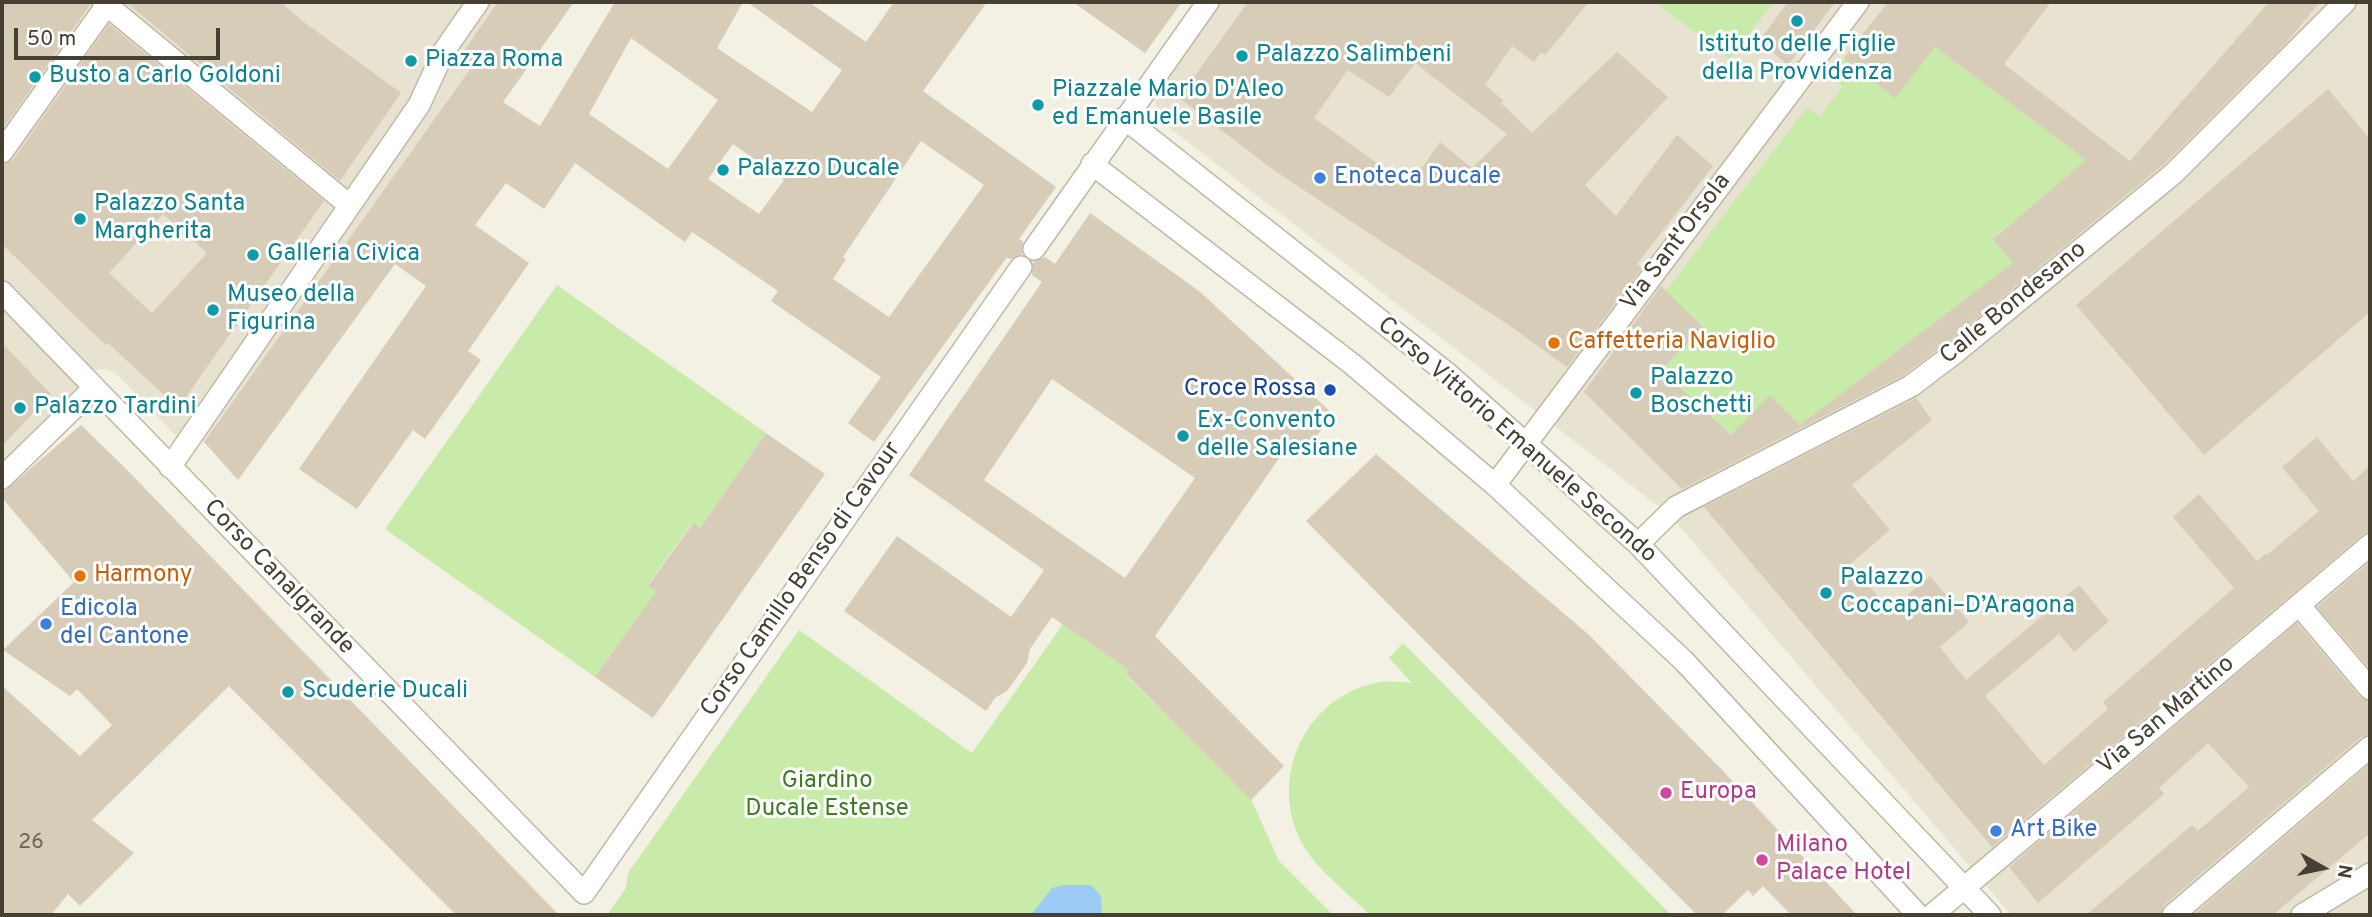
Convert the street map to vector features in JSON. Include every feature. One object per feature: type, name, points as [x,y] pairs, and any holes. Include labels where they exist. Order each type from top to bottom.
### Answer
[{"type":"street","points":[[170,467],[419,105],[444,51],[478,2]]},
{"type":"street","points":[[1034,249],[1208,2]]},
{"type":"street","name":"Via Sant'Orsola","points":[[1495,485],[1858,2]]},
{"type":"street","name":"Calle Bondesano","points":[[1637,544],[1676,507],[1920,379],[2113,225],[2172,174],[2345,2]]},
{"type":"street","points":[[2,152],[106,3],[349,205]]},
{"type":"street","name":"Corso Vittorio Emanuele Secondo","points":[[1125,118],[1448,374],[1637,544],[1990,915]]},
{"type":"street","name":"Corso Vittorio Emanuele Secondo","points":[[1092,164],[1352,364],[1495,485],[1684,661],[1918,915]]},
{"type":"street","name":"Corso Camillo Benso di Cavour","points":[[584,893],[1020,267]]},
{"type":"street","name":"Corso Canalgrande","points":[[2,292],[584,893]]},
{"type":"street","points":[[2,478],[94,388]]},
{"type":"street","name":"Via San Martino","points":[[1966,888],[2370,545]]},
{"type":"street","points":[[2299,605],[2370,689]]},
{"type":"street","points":[[2173,915],[2370,747]]},
{"type":"street","points":[[2302,915],[2370,874]]},
{"type":"street","points":[[1932,915],[1966,888]]},
{"type":"shaded area","points":[[2,2],[511,2],[505,9],[497,4],[460,55],[473,65],[204,442],[184,440],[175,435],[115,372],[94,370],[2,469]]},
{"type":"shaded area","points":[[1218,2],[2370,2],[2370,915],[2011,915],[1671,516],[1162,122],[1155,101],[1157,91]]},
{"type":"green space","points":[[1655,2],[1773,2],[1730,59]]},
{"type":"green space","points":[[1935,47],[2086,160],[1993,238],[2013,263],[1800,425],[1770,395],[1731,435],[1661,370],[1703,327],[1666,291],[1807,107],[1820,116],[1843,86],[1830,77],[1844,58]]},
{"type":"green space","points":[[557,285],[766,433],[700,528],[692,523],[648,585],[656,591],[595,677],[385,529]]},
{"type":"green space","name":"Giardino Ducale Estense","points":[[1063,624],[1129,670],[1126,675],[1251,799],[1279,861],[1333,915],[607,915],[626,888],[628,873],[799,630],[972,753]]},
{"type":"green space","points":[[1403,643],[1671,915],[1370,915],[1322,869],[1309,854],[1296,829],[1290,803],[1290,776],[1297,751],[1309,728],[1326,708],[1348,693],[1380,682],[1412,683],[1389,658]]},
{"type":"water","points":[[1063,885],[1091,885],[1101,896],[1102,915],[1031,915],[1052,888]]},
{"type":"building","points":[[2,2],[89,2],[90,5],[2,130]]},
{"type":"building","points":[[126,2],[281,2],[301,20],[401,93],[340,181]]},
{"type":"building","points":[[498,2],[574,2],[503,102],[540,126],[615,2],[743,2],[717,48],[812,112],[842,70],[747,2],[809,2],[866,42],[894,2],[987,2],[923,91],[1056,187],[1019,239],[1023,241],[1022,254],[1010,259],[1007,257],[874,442],[848,423],[881,377],[771,301],[778,291],[692,232],[685,242],[575,163],[544,209],[506,183],[475,225],[529,263],[468,351],[481,360],[425,439],[413,430],[357,509],[299,469],[426,286],[395,264],[238,480],[204,442],[473,65],[460,56]],"holes":[[[631,38],[718,100],[668,169],[589,114]],[[921,141],[984,185],[889,317],[833,279],[846,259],[843,257]],[[733,144],[784,180],[759,214],[708,179]]]},
{"type":"building","points":[[1073,2],[1182,2],[1145,53]]},
{"type":"building","points":[[1248,2],[1589,2],[1545,55],[1541,52],[1534,62],[1512,46],[1485,85],[1504,101],[1501,103],[1532,133],[1617,52],[1668,97],[1585,185],[1616,216],[1677,135],[1713,166],[1637,264],[1642,268],[1567,367],[1513,328],[1275,171],[1179,98]],"holes":[[[1415,63],[1507,134],[1472,168],[1440,142],[1409,186],[1314,118],[1348,70],[1389,97]]]},
{"type":"building","name":"Istituto delle Figlie della Provvidenza","points":[[1788,2],[1835,2],[1788,65],[1759,41]]},
{"type":"building","points":[[1888,2],[2051,2],[2004,64],[2130,161],[2269,2],[2320,2],[2285,44],[2164,164],[1948,342],[1904,375],[1682,489],[1584,392],[1661,286],[1703,327],[1661,370],[1731,435],[1770,395],[1800,425],[2013,263],[1993,239],[2086,160],[1935,47],[1895,98],[1844,58]]},
{"type":"building","name":"Palazzo Santa Margherita","points":[[109,24],[324,201],[178,408],[108,343],[106,345],[2,244],[2,165],[13,160]],"holes":[[[163,214],[207,253],[152,313],[109,273]]]},
{"type":"building","points":[[2328,89],[2370,139],[2370,312],[2204,455],[2076,305]]},
{"type":"building","name":"Ex-Convento delle Salesiane","points":[[1090,213],[1199,291],[1334,415],[1298,458],[1287,447],[1155,636],[1284,766],[1251,800],[1126,674],[1129,670],[1052,617],[1030,649],[1027,663],[1007,691],[995,698],[986,711],[844,611],[897,536],[1011,617],[1044,570],[909,475],[1042,282],[1032,275],[1033,262],[1045,257],[1055,264]],"holes":[[[1052,379],[1195,478],[1125,578],[984,480]]]},
{"type":"building","name":"Palazzo Tardini","points":[[2,343],[51,394],[2,446]]},
{"type":"building","points":[[1916,398],[1932,420],[1852,485],[1890,530],[1850,564],[1890,610],[1930,576],[1969,622],[1940,647],[1966,680],[2079,585],[2109,621],[2074,652],[2059,634],[1985,696],[2044,765],[2108,709],[2103,702],[2234,588],[2173,517],[2199,494],[2257,561],[2319,511],[2282,467],[2317,437],[2353,481],[2370,466],[2370,532],[2362,535],[1992,847],[1704,507]]},
{"type":"building","points":[[81,425],[559,915],[456,915],[229,686],[92,820],[134,853],[80,906],[68,894],[51,915],[2,915],[2,686],[80,756],[112,725],[77,689],[70,696],[3,650],[74,582],[2,498],[2,493]]},
{"type":"building","points":[[766,433],[825,474],[653,718],[595,677],[656,591],[648,586],[693,523],[700,528]]},
{"type":"building","points":[[1376,454],[1588,634],[1723,771],[1857,915],[1791,915],[1763,886],[1753,896],[1748,890],[1722,915],[1697,915],[1306,521]]},
{"type":"building","points":[[2370,562],[2370,669],[2317,607]]},
{"type":"building","points":[[2297,623],[2360,697],[2370,702],[2370,734],[2361,737],[2164,905],[2160,915],[2086,915],[2192,825],[2198,831],[2249,787],[2208,743],[2159,788],[2164,794],[2038,903],[2009,867]]},
{"type":"building","points":[[2370,764],[2370,833],[2273,915],[2193,915]]},
{"type":"place","name":"Istituto delle Figlie della Provvidenza","points":[[1797,21]]},
{"type":"place","name":"Palazzo Salimbeni","points":[[1242,56]]},
{"type":"place","name":"Piazza Roma","points":[[411,61]]},
{"type":"place","name":"Busto a Carlo Goldoni","points":[[35,77]]},
{"type":"place","name":"Piazzale Mario D'Aleo ed Emanuele Basile","points":[[1038,105]]},
{"type":"place","name":"Palazzo Ducale","points":[[723,170]]},
{"type":"place","name":"Enoteca Ducale","points":[[1320,178]]},
{"type":"place","name":"Palazzo Santa Margherita","points":[[80,219]]},
{"type":"place","name":"Galleria Civica","points":[[253,255]]},
{"type":"place","name":"Museo della Figurina","points":[[213,310]]},
{"type":"place","name":"Caffetteria Naviglio","points":[[1554,343]]},
{"type":"place","name":"Croce Rossa","points":[[1330,390]]},
{"type":"place","name":"Palazzo Boschetti","points":[[1636,393]]},
{"type":"place","name":"Palazzo Tardini","points":[[20,408]]},
{"type":"place","name":"Ex-Convento delle Salesiane","points":[[1183,436]]},
{"type":"place","name":"Harmony","points":[[80,576]]},
{"type":"place","name":"Palazzo Coccapani–D’Aragona","points":[[1826,593]]},
{"type":"place","name":"Edicola del Cantone","points":[[46,624]]},
{"type":"place","name":"Scuderie Ducali","points":[[288,692]]},
{"type":"place","name":"Europa","points":[[1666,793]]},
{"type":"place","name":"Art Bike","points":[[1996,831]]},
{"type":"place","name":"Milano Palace Hotel","points":[[1762,860]]}]
